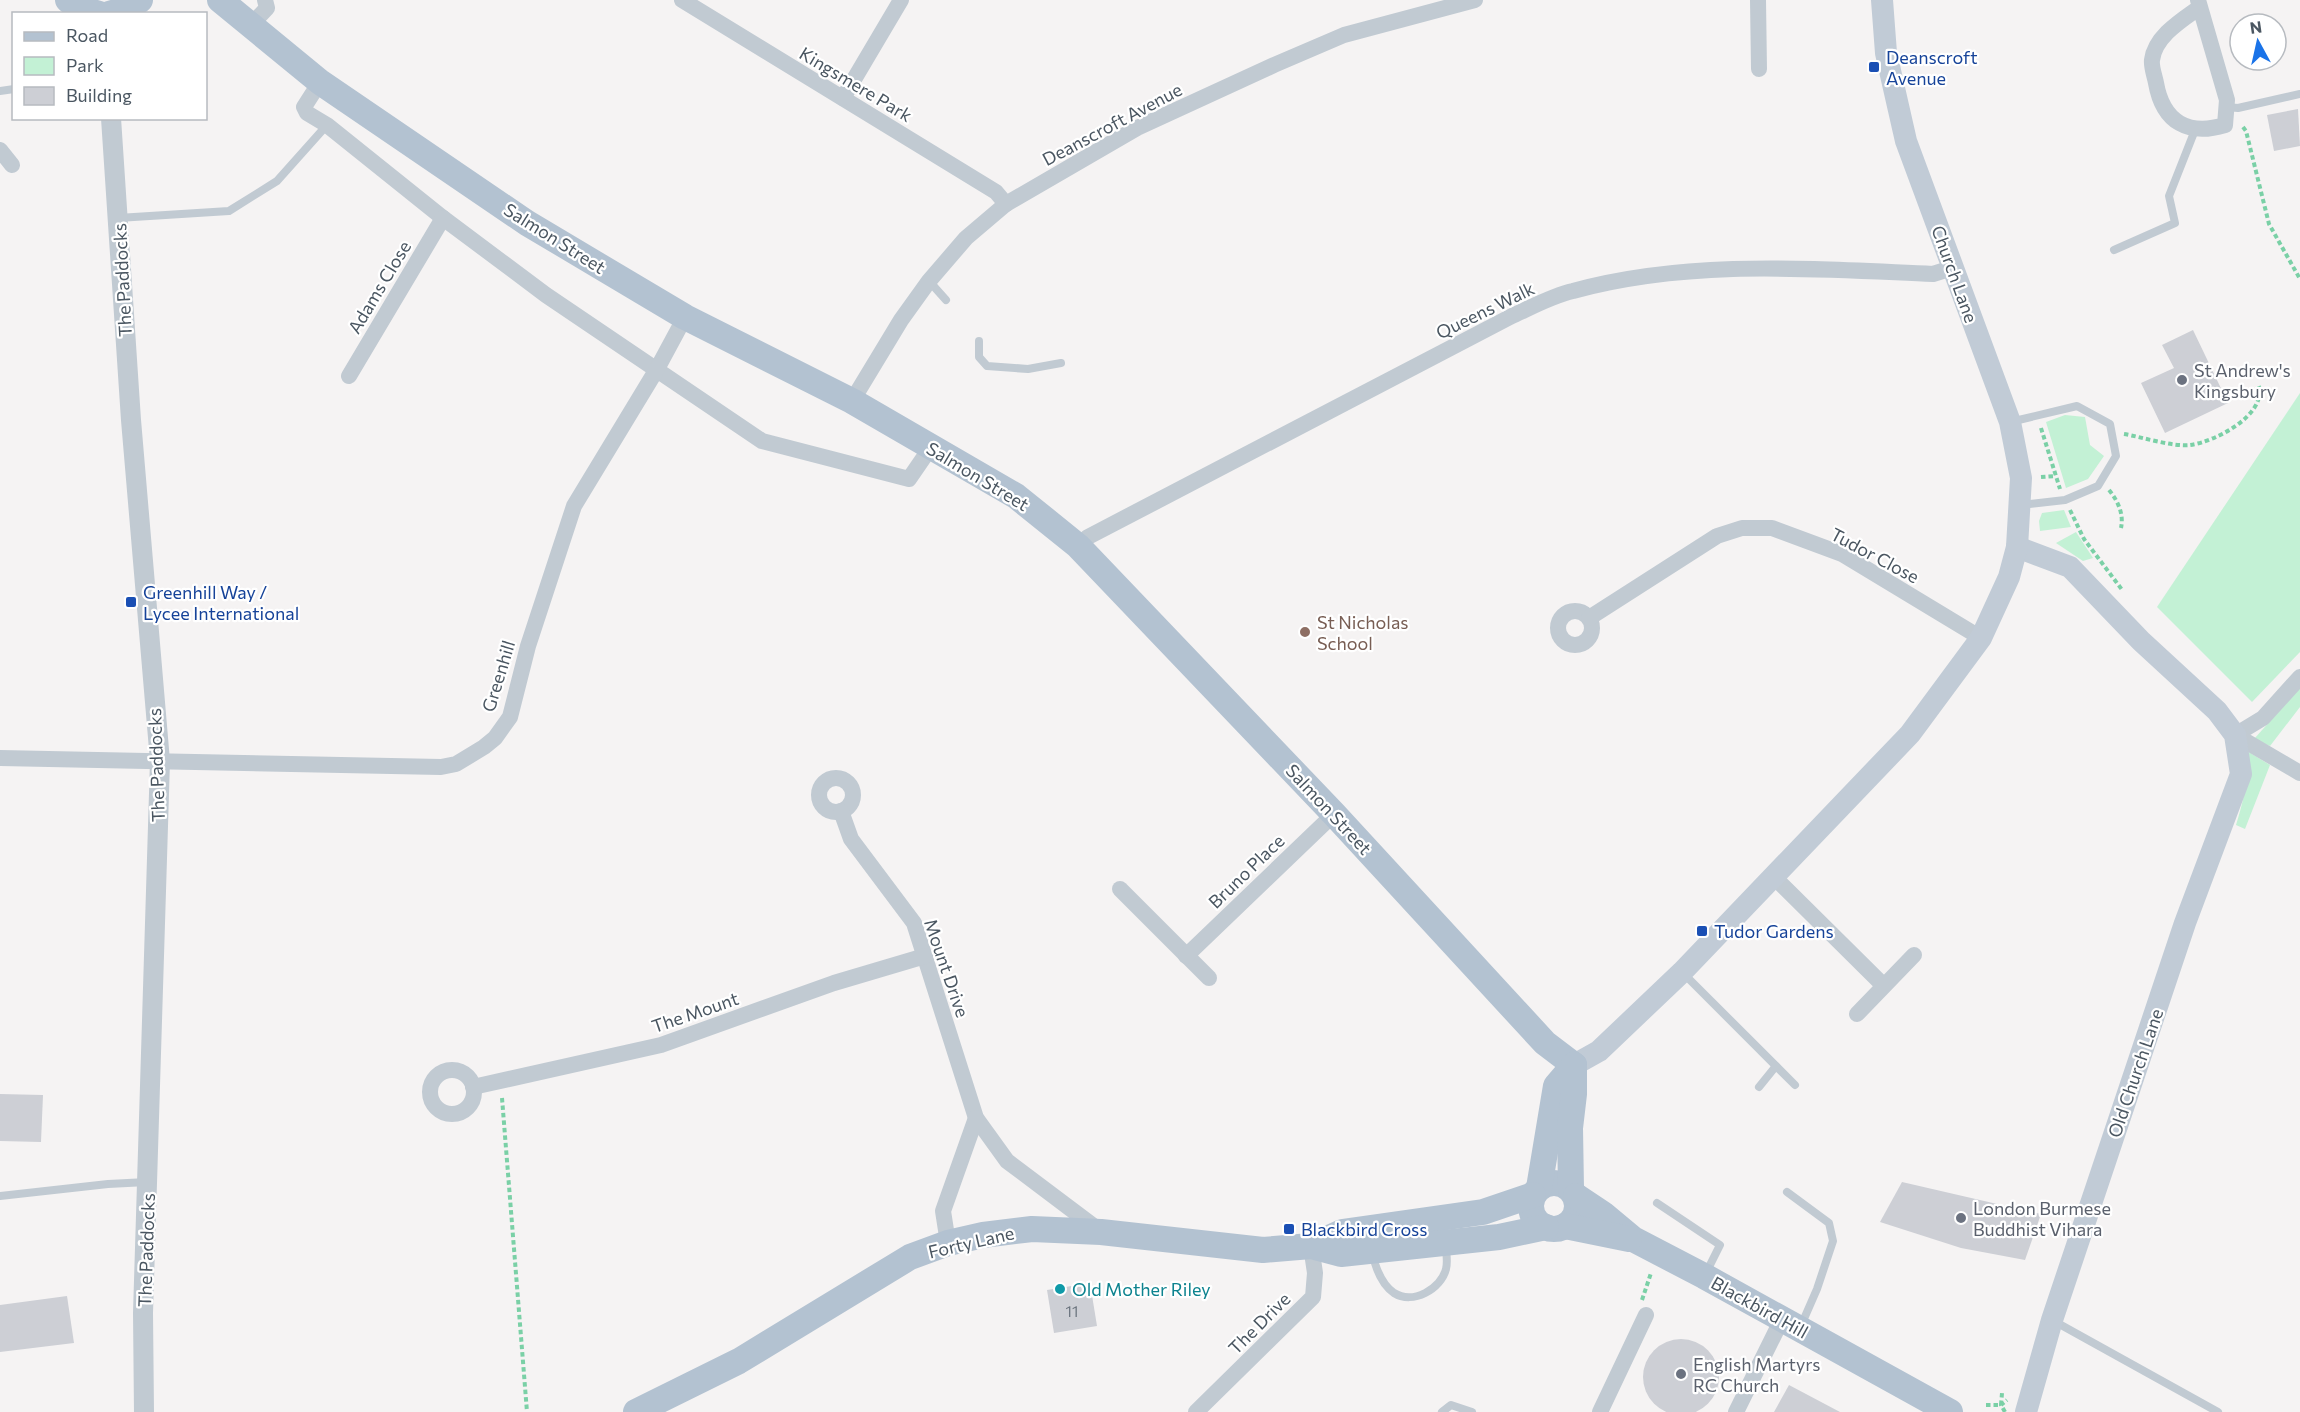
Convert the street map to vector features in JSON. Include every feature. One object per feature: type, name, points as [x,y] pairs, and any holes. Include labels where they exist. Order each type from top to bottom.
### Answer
[{"type":"main road","points":[[68,0],[77,8],[92,12]]},
{"type":"main road","points":[[115,12],[126,9],[140,0]]},
{"type":"main road","name":"Salmon Street","points":[[220,0],[320,82],[527,223],[685,317],[852,401],[1016,496],[1078,546],[1334,814],[1545,1043],[1574,1065]]},
{"type":"main road","name":"Church Lane","points":[[1882,0],[1886,53],[1906,141],[2010,422],[2020,470],[2021,505],[2017,547]]},
{"type":"main road","points":[[1574,1065],[1570,1128],[1577,1212],[1556,1227],[1537,1222],[1532,1213],[1556,1086],[1574,1065],[1599,1052],[1682,972],[1910,734],[1981,638],[2009,577],[2017,547]]},
{"type":"main road","name":"Old Church Lane","points":[[2017,547],[2070,567],[2141,641],[2217,711],[2235,735],[2241,774],[2185,923],[2052,1320],[2026,1412]]},
{"type":"main road","points":[[1536,1192],[1556,1182],[1574,1193]]},
{"type":"main road","name":"Forty Lane","points":[[636,1412],[739,1361],[811,1315],[910,1257],[948,1243],[1032,1229],[1101,1232],[1263,1250],[1311,1246],[1342,1232],[1483,1212],[1536,1192]]},
{"type":"main road","name":"Blackbird Hill","points":[[1574,1193],[1633,1239],[1791,1324],[1935,1407]]},
{"type":"main road","name":"Forty Lane","points":[[1311,1246],[1341,1254],[1499,1237],[1556,1227]]},
{"type":"main road","name":"Blackbird Hill","points":[[1556,1227],[1633,1239]]},
{"type":"street","points":[[251,25],[267,8],[265,0]]},
{"type":"street","name":"Kingsmere Park","points":[[682,0],[996,192],[1006,204]]},
{"type":"street","points":[[843,98],[901,0]]},
{"type":"street","name":"Deanscroft Avenue","points":[[852,401],[901,320],[929,281],[966,238],[1006,204],[1137,128],[1274,65],[1344,35],[1475,0]]},
{"type":"street","points":[[1758,0],[1759,69]]},
{"type":"street","points":[[2199,3],[2227,100],[2225,124],[2207,130],[2195,130],[2171,119],[2158,94],[2152,60],[2161,40],[2199,3]]},
{"type":"street","points":[[320,82],[304,110],[327,125],[443,219],[546,295],[762,441],[909,479],[931,447]]},
{"type":"street","name":"The Paddocks","points":[[111,120],[130,408],[160,761],[143,1313],[144,1412]]},
{"type":"street","points":[[0,150],[12,165]]},
{"type":"street","name":"Adams Close","points":[[349,376],[443,219]]},
{"type":"street","name":"Queens Walk","points":[[1078,546],[1088,537],[1499,323],[1571,291],[1653,273],[1785,267],[1933,274],[1952,268]]},
{"type":"street","name":"Greenhill","points":[[0,758],[441,766],[456,764],[484,747],[495,738],[510,717],[528,646],[574,506],[657,369],[685,317]]},
{"type":"street","name":"Tudor Close","points":[[1589,618],[1717,536],[1742,528],[1772,528],[1842,554],[1981,638]]},
{"type":"street","points":[[2300,677],[2263,718],[2235,735],[2300,773]]},
{"type":"street","name":"Mount Drive","points":[[841,811],[851,839],[914,923],[976,1119],[1007,1161],[1101,1232]]},
{"type":"street","name":"Bruno Place","points":[[1186,956],[1334,814]]},
{"type":"street","points":[[1773,876],[1884,986]]},
{"type":"street","points":[[1120,889],[1209,978]]},
{"type":"street","points":[[1857,1014],[1914,954]]},
{"type":"street","name":"The Mount","points":[[473,1088],[660,1045],[834,983],[925,956]]},
{"type":"street","points":[[948,1243],[943,1211],[976,1119]]},
{"type":"street","name":"The Drive","points":[[1196,1412],[1313,1297],[1314,1273],[1311,1246]]},
{"type":"street","points":[[1600,1412],[1646,1315]]},
{"type":"street","points":[[1736,1412],[1791,1324]]},
{"type":"lane","points":[[2227,107],[2238,108],[2300,94]]},
{"type":"lane","points":[[118,218],[229,211],[277,182],[327,125]]},
{"type":"lane","points":[[2114,250],[2175,223],[2169,196],[2195,130]]},
{"type":"lane","points":[[929,281],[945,300]]},
{"type":"lane","points":[[979,342],[979,357],[987,366],[1028,369],[1061,363]]},
{"type":"lane","points":[[2010,422],[2077,406],[2110,424],[2116,456],[2098,486],[2065,500],[2021,505]]},
{"type":"lane","points":[[1682,972],[1795,1085]]},
{"type":"lane","points":[[1759,1087],[1776,1066]]},
{"type":"lane","points":[[0,1196],[148,1182]]},
{"type":"lane","points":[[1787,1192],[1830,1223],[1833,1241],[1817,1289],[1791,1324]]},
{"type":"lane","points":[[1657,1203],[1720,1245],[1704,1276]]},
{"type":"lane","points":[[1371,1250],[1375,1265],[1387,1287],[1395,1294],[1409,1296],[1429,1291],[1439,1285],[1447,1268],[1446,1242]]},
{"type":"lane","points":[[2052,1320],[2218,1412]]},
{"type":"lane","points":[[1442,1412],[1451,1405],[1472,1412]]},
{"type":"path","points":[[2227,107],[2246,131],[2269,224],[2300,279]]},
{"type":"path","points":[[2112,431],[2190,445],[2226,432],[2254,413],[2260,396],[2259,386]]},
{"type":"path","points":[[2010,422],[2040,426],[2055,476],[2084,539],[2128,600]]},
{"type":"path","points":[[2034,478],[2055,476]]},
{"type":"path","points":[[2102,480],[2117,500],[2123,520],[2121,528]]},
{"type":"path","points":[[501,1082],[526,1412]]},
{"type":"path","points":[[1646,1315],[1640,1308],[1658,1253]]},
{"type":"path","points":[[2002,1393],[2001,1405],[2005,1412]]},
{"type":"path","points":[[1986,1405],[2001,1405]]},
{"type":"green space","points":[[2300,393],[2300,652],[2252,702],[2157,607]]},
{"type":"green space","points":[[2065,415],[2085,417],[2090,445],[2104,456],[2088,479],[2066,488],[2046,422]]},
{"type":"green space","points":[[2064,510],[2071,527],[2040,531],[2039,521],[2042,513]]},
{"type":"green space","points":[[2076,532],[2093,558],[2083,561],[2056,543]]},
{"type":"green space","points":[[2300,688],[2300,707],[2270,746],[2254,739]]},
{"type":"green space","points":[[2247,751],[2270,765],[2245,829],[2236,825],[2247,779]]},
{"type":"building","points":[[2298,109],[2300,146],[2274,151],[2267,115]]},
{"type":"building","name":"St Andrew's Kingsbury","points":[[2193,330],[2228,403],[2165,433],[2141,383],[2174,368],[2162,345]]},
{"type":"building","points":[[0,1094],[43,1095],[41,1142],[0,1141]]},
{"type":"building","name":"London Burmese Buddhist Vihara","points":[[1902,1182],[2041,1214],[2025,1260],[1961,1248],[1880,1222]]},
{"type":"building","points":[[1090,1283],[1097,1326],[1054,1333],[1047,1290]]},
{"type":"building","points":[[67,1296],[74,1343],[0,1352],[0,1305]]},
{"type":"building","name":"English Martyrs RC Church","points":[[1681,1339],[1695,1342],[1708,1350],[1718,1370],[1718,1384],[1712,1398],[1708,1404],[1692,1413],[1670,1413],[1654,1404],[1646,1391],[1643,1377],[1646,1363],[1654,1350],[1667,1342]]},
{"type":"building","points":[[1789,1385],[1840,1412],[1774,1412]]},
{"type":"place","name":"Deanscroft Avenue","points":[[1874,67]]},
{"type":"place","name":"St Andrew's Kingsbury","points":[[2182,380]]},
{"type":"place","name":"Greenhill Way / Lycee International","points":[[131,602]]},
{"type":"place","name":"St Nicholas School","points":[[1305,632]]},
{"type":"place","name":"Tudor Gardens","points":[[1702,931]]},
{"type":"place","name":"London Burmese Buddhist Vihara","points":[[1961,1218]]},
{"type":"place","name":"Blackbird Cross","points":[[1289,1229]]},
{"type":"place","name":"Old Mother Riley","points":[[1060,1289]]},
{"type":"place","name":"English Martyrs RC Church","points":[[1681,1374]]}]
